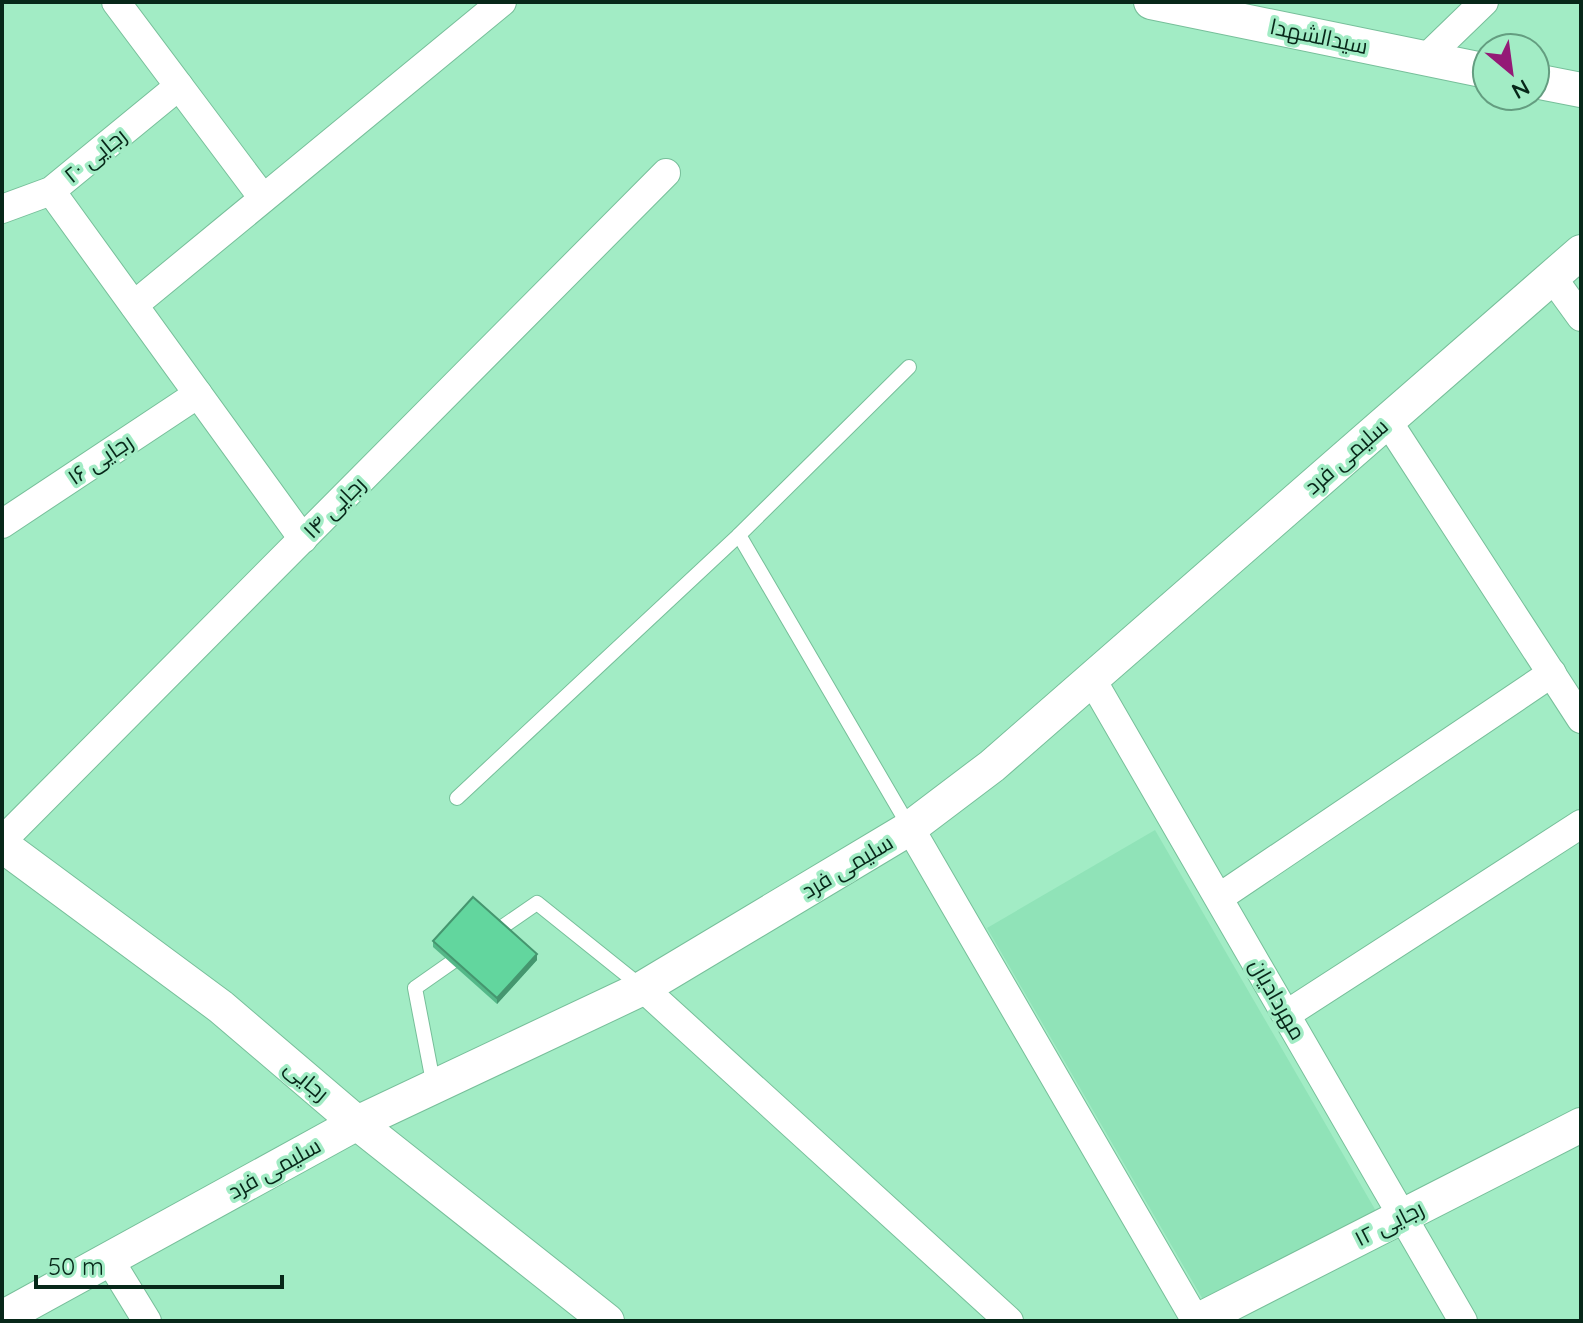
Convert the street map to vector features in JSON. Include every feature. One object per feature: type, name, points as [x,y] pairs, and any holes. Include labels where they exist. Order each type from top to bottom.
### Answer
[{"type":"street","points":[[116,2],[263,198]]},
{"type":"street","points":[[134,305],[502,2]]},
{"type":"street","name":"سیدالشهدا","points":[[1151,2],[1471,68]]},
{"type":"street","points":[[1426,58],[1484,2]]},
{"type":"street","points":[[1551,84],[1581,90]]},
{"type":"street","name":"رجایی ۲۰","points":[[2,209],[51,191],[179,86]]},
{"type":"street","name":"رجایی ۱۴","points":[[2,843],[666,173]]},
{"type":"street","points":[[51,191],[303,539]]},
{"type":"street","name":"سلیمی فرد","points":[[2,1318],[357,1123],[643,988],[910,828],[992,766],[1581,252]]},
{"type":"street","points":[[1552,277],[1581,317]]},
{"type":"street","name":"رجایی ۱۶","points":[[2,524],[198,394]]},
{"type":"street","points":[[1387,420],[1581,719]]},
{"type":"street","points":[[1220,897],[1552,673]]},
{"type":"street","name":"مهردادیان","points":[[1091,678],[1463,1321]]},
{"type":"street","points":[[1287,1014],[1581,824]]},
{"type":"street","points":[[910,828],[1197,1321]]},
{"type":"street","name":"رجایی","points":[[2,843],[221,1007],[357,1123],[607,1321]]},
{"type":"street","points":[[643,988],[1009,1321]]},
{"type":"street","name":"رجایی ۱۲","points":[[1197,1321],[1581,1125]]},
{"type":"street","points":[[109,1259],[147,1321]]},
{"type":"lane","points":[[457,798],[739,535],[909,367]]},
{"type":"lane","points":[[739,535],[910,828]]},
{"type":"lane","points":[[434,1087],[415,988],[537,903],[643,988]]},
{"type":"shaded area","points":[[1155,830],[1380,1218],[1205,1303],[987,928]]},
{"type":"building","points":[[473,897],[537,954],[497,998],[433,941]]}]
